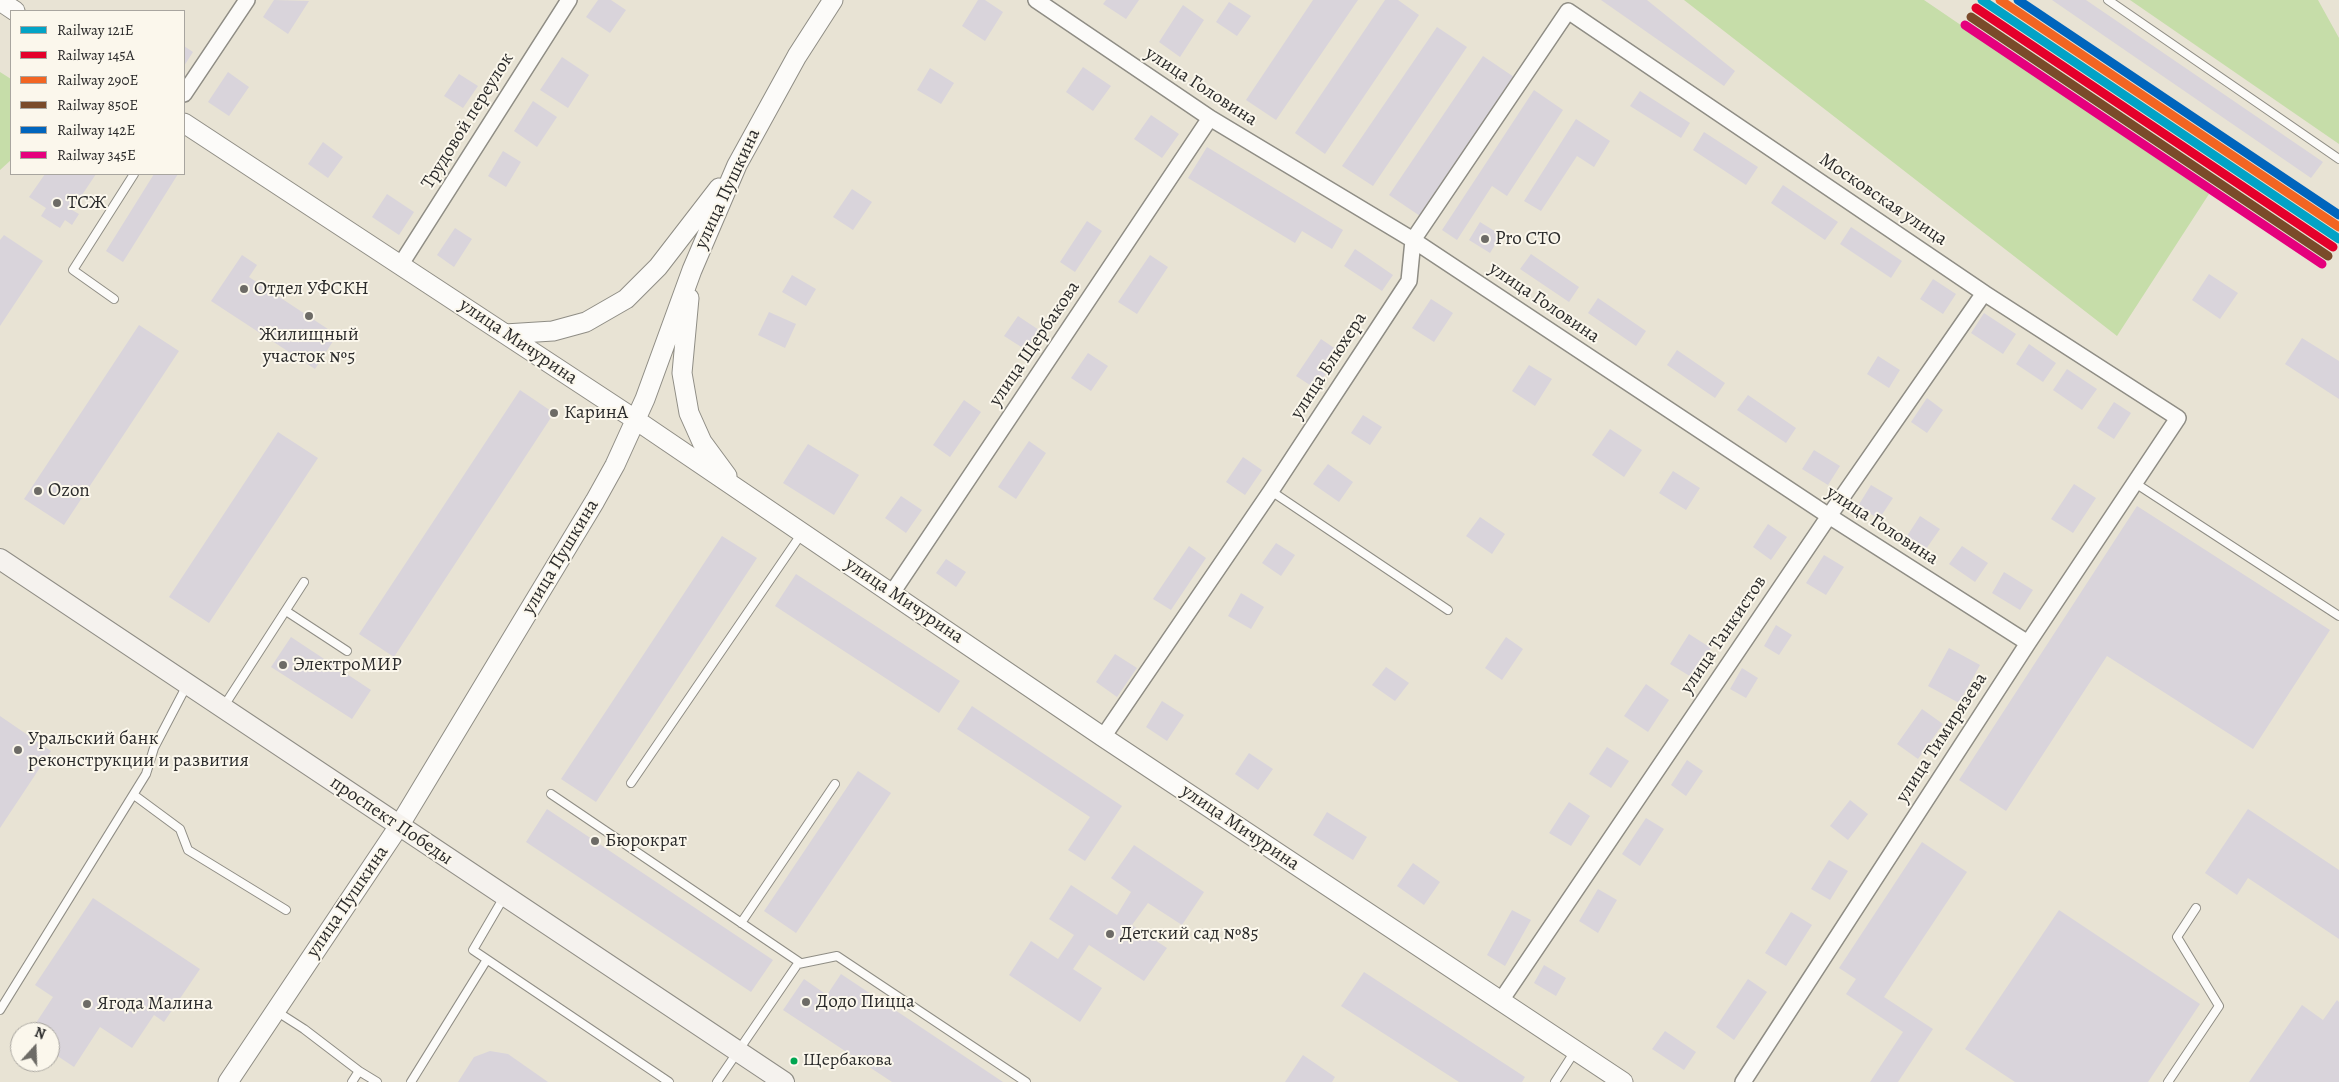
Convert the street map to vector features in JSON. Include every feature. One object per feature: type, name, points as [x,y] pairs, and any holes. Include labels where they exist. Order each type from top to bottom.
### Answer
[{"type":"main road","name":"проспект Победы","points":[[0,559],[784,1082]]},
{"type":"street","points":[[185,92],[246,0]]},
{"type":"street","name":"Трудовой переулок","points":[[402,264],[568,0]]},
{"type":"street","name":"улица Пушкина","points":[[231,1081],[399,826],[595,501],[636,420],[692,270],[736,165],[778,88],[833,0]]},
{"type":"street","name":"улица Головина","points":[[1036,0],[1210,118],[1413,240],[1829,516],[2028,643]]},
{"type":"street","points":[[0,1],[14,10]]},
{"type":"street","name":"улица Блюхера","points":[[1103,737],[1271,491],[1409,281],[1413,240],[1568,11]]},
{"type":"street","name":"Московская улица","points":[[1568,11],[1984,293],[2178,418]]},
{"type":"street","name":"улица Щербакова","points":[[892,593],[1210,118]]},
{"type":"street","name":"улица Мичурина","points":[[185,124],[402,264],[636,420],[1103,737],[1623,1082]]},
{"type":"street","points":[[505,334],[553,331],[586,322],[626,299],[658,267],[736,165]]},
{"type":"street","points":[[692,270],[682,372],[689,413],[702,442],[743,494]]},
{"type":"street","name":"улица Танкистов","points":[[1500,1002],[1829,516],[1984,293]]},
{"type":"street","name":"улица Тимирязева","points":[[1743,1082],[2028,643],[2178,418]]},
{"type":"lane","points":[[2108,0],[2339,159]]},
{"type":"lane","points":[[114,299],[74,270],[133,175]]},
{"type":"lane","points":[[2135,484],[2339,616]]},
{"type":"lane","points":[[1271,491],[1448,610]]},
{"type":"lane","points":[[631,783],[802,533]]},
{"type":"lane","points":[[223,708],[304,582]]},
{"type":"lane","points":[[286,611],[348,651]]},
{"type":"lane","points":[[0,1010],[134,795],[146,774],[154,748],[187,684]]},
{"type":"lane","points":[[741,923],[834,784]]},
{"type":"lane","points":[[552,794],[799,962],[798,964]]},
{"type":"lane","points":[[134,795],[180,829],[188,850],[286,910]]},
{"type":"lane","points":[[504,896],[473,950],[486,961],[669,1082]]},
{"type":"lane","points":[[2168,1082],[2219,1006],[2177,937],[2196,908]]},
{"type":"lane","points":[[717,1082],[798,964],[837,956],[1026,1082]]},
{"type":"lane","points":[[411,1082],[486,961]]},
{"type":"lane","points":[[276,1011],[377,1082]]},
{"type":"lane","points":[[1555,1082],[1575,1051]]},
{"type":"lane","points":[[352,1082],[359,1071]]},
{"type":"green space","points":[[1684,0],[1924,0],[2209,194],[2117,336]]},
{"type":"green space","points":[[2130,0],[2318,0],[2339,38],[2339,144]]},
{"type":"green space","points":[[0,72],[10,78],[10,161],[0,170]]},
{"type":"building","points":[[274,0],[309,1],[288,34],[263,17]]},
{"type":"building","points":[[598,0],[611,0],[626,10],[610,33],[586,17]]},
{"type":"building","points":[[978,0],[985,0],[1003,12],[985,41],[962,26]]},
{"type":"building","points":[[1106,0],[1139,0],[1126,19],[1103,4]]},
{"type":"building","points":[[1313,0],[1358,0],[1276,120],[1246,100]]},
{"type":"building","points":[[1385,0],[1398,0],[1419,15],[1325,154],[1295,133]]},
{"type":"building","points":[[1601,0],[1647,0],[1735,71],[1724,86]]},
{"type":"building","points":[[2052,0],[2086,0],[2323,162],[2311,178]]},
{"type":"building","points":[[1229,2],[1251,16],[1237,36],[1216,22]]},
{"type":"building","points":[[1183,5],[1204,20],[1180,57],[1159,42]]},
{"type":"building","points":[[1437,27],[1467,47],[1373,186],[1342,166]]},
{"type":"building","points":[[185,47],[193,52],[185,64]]},
{"type":"building","points":[[1483,56],[1514,77],[1420,216],[1389,195]]},
{"type":"building","points":[[562,57],[589,75],[568,108],[540,90]]},
{"type":"building","points":[[1083,67],[1111,86],[1093,111],[1066,92]]},
{"type":"building","points":[[930,68],[954,83],[941,104],[917,90]]},
{"type":"building","points":[[228,72],[249,87],[229,116],[208,102]]},
{"type":"building","points":[[459,74],[478,86],[463,108],[444,96]]},
{"type":"building","points":[[1534,90],[1563,110],[1507,196],[1492,186],[1457,240],[1442,230]]},
{"type":"building","points":[[1640,91],[1690,123],[1681,138],[1630,106]]},
{"type":"building","points":[[533,101],[557,117],[537,147],[514,131]]},
{"type":"building","points":[[1151,115],[1179,134],[1162,158],[1134,139]]},
{"type":"building","points":[[1576,119],[1610,141],[1594,167],[1577,156],[1541,211],[1524,201]]},
{"type":"building","points":[[1704,132],[1758,167],[1746,185],[1693,150]]},
{"type":"building","points":[[323,142],[343,157],[328,178],[308,164]]},
{"type":"building","points":[[1207,147],[1343,230],[1332,249],[1302,231],[1295,243],[1188,178]]},
{"type":"building","points":[[503,151],[521,162],[506,187],[488,176]]},
{"type":"building","name":"ТСЖ","points":[[44,175],[95,175],[72,210],[79,214],[72,225],[65,220],[60,228],[41,216],[46,208],[29,197]]},
{"type":"building","points":[[153,175],[177,175],[123,262],[106,251]]},
{"type":"building","points":[[1783,185],[1838,222],[1825,240],[1771,203]]},
{"type":"building","points":[[852,189],[872,202],[853,230],[833,217]]},
{"type":"building","points":[[387,194],[414,212],[399,235],[372,217]]},
{"type":"building","points":[[1087,221],[1102,231],[1075,272],[1060,262]]},
{"type":"building","points":[[1480,222],[1501,235],[1490,253],[1469,240]]},
{"type":"building","points":[[1851,227],[1902,261],[1891,278],[1840,244]]},
{"type":"building","points":[[455,228],[472,239],[454,267],[437,255]]},
{"type":"building","points":[[4,235],[43,261],[0,326],[0,240]]},
{"type":"building","points":[[1355,249],[1393,275],[1382,291],[1344,266]]},
{"type":"building","points":[[1531,254],[1579,287],[1569,302],[1520,269]]},
{"type":"building","points":[[242,255],[257,265],[249,277],[337,335],[315,369],[211,301]]},
{"type":"building","points":[[1150,255],[1168,267],[1137,314],[1118,302]]},
{"type":"building","points":[[2209,274],[2238,293],[2220,319],[2192,300]]},
{"type":"building","points":[[792,275],[816,289],[806,306],[782,292]]},
{"type":"building","points":[[1933,279],[1956,294],[1943,314],[1920,299]]},
{"type":"building","points":[[1598,298],[1646,331],[1636,346],[1588,313]]},
{"type":"building","points":[[1431,299],[1453,313],[1434,342],[1412,328]]},
{"type":"building","points":[[769,312],[796,324],[785,348],[758,335]]},
{"type":"building","points":[[1984,313],[2016,334],[2003,354],[1971,333]]},
{"type":"building","points":[[1018,316],[1039,330],[1026,350],[1004,336]]},
{"type":"building","points":[[139,325],[179,351],[64,525],[24,499]]},
{"type":"building","points":[[2302,338],[2339,361],[2339,399],[2285,364]]},
{"type":"building","points":[[1321,339],[1340,352],[1316,389],[1296,376]]},
{"type":"building","points":[[2029,344],[2056,363],[2043,382],[2016,364]]},
{"type":"building","points":[[1677,350],[1725,383],[1715,398],[1667,365]]},
{"type":"building","points":[[1088,353],[1108,366],[1091,391],[1071,378]]},
{"type":"building","points":[[1878,356],[1900,370],[1889,388],[1867,374]]},
{"type":"building","points":[[1529,365],[1552,379],[1535,406],[1512,391]]},
{"type":"building","points":[[2067,369],[2097,389],[2082,410],[2053,390]]},
{"type":"building","points":[[520,390],[554,413],[394,657],[359,634]]},
{"type":"building","points":[[1748,395],[1796,428],[1786,443],[1737,410]]},
{"type":"building","points":[[1927,398],[1943,410],[1927,433],[1911,422]]},
{"type":"building","points":[[964,400],[981,412],[950,457],[933,445]]},
{"type":"building","points":[[2114,402],[2131,413],[2114,439],[2097,428]]},
{"type":"building","points":[[1363,415],[1382,427],[1370,445],[1351,433]]},
{"type":"building","points":[[1610,429],[1642,450],[1624,477],[1592,455]]},
{"type":"building","points":[[278,432],[318,458],[209,623],[169,597]]},
{"type":"building","points":[[1029,441],[1046,453],[1016,499],[998,487]]},
{"type":"building","points":[[808,444],[859,475],[834,515],[783,483]]},
{"type":"building","points":[[1814,450],[1840,466],[1828,485],[1802,469]]},
{"type":"building","points":[[1243,457],[1262,470],[1245,495],[1226,482]]},
{"type":"building","points":[[1328,464],[1353,482],[1339,502],[1313,484]]},
{"type":"building","points":[[1673,471],[1700,488],[1686,510],[1659,493]]},
{"type":"building","points":[[2074,484],[2096,498],[2073,533],[2051,519]]},
{"type":"building","points":[[1871,485],[1893,498],[1879,519],[1858,506]]},
{"type":"building","points":[[901,496],[922,510],[906,533],[885,518]]},
{"type":"building","points":[[2137,506],[2330,630],[2253,749],[2107,656],[2006,811],[1959,780]]},
{"type":"building","points":[[1920,516],[1940,529],[1926,549],[1907,536]]},
{"type":"building","points":[[1480,517],[1505,534],[1492,554],[1466,536]]},
{"type":"building","points":[[1768,524],[1787,537],[1771,560],[1753,547]]},
{"type":"building","points":[[722,536],[757,558],[596,802],[561,779]]},
{"type":"building","points":[[1276,543],[1295,555],[1281,576],[1262,563]]},
{"type":"building","points":[[1189,546],[1206,558],[1171,610],[1153,599]]},
{"type":"building","points":[[1962,546],[1988,563],[1975,582],[1949,564]]},
{"type":"building","points":[[1824,555],[1844,567],[1826,595],[1806,583]]},
{"type":"building","points":[[946,559],[966,572],[956,587],[936,573]]},
{"type":"building","points":[[2004,572],[2033,590],[2020,610],[1992,593]]},
{"type":"building","points":[[796,574],[960,681],[939,713],[775,606]]},
{"type":"building","points":[[1241,593],[1264,607],[1251,629],[1228,616]]},
{"type":"building","points":[[1776,625],[1792,635],[1779,655],[1764,646]]},
{"type":"building","points":[[1689,634],[1711,648],[1693,678],[1670,664]]},
{"type":"building","points":[[291,637],[371,690],[352,719],[271,667]]},
{"type":"building","points":[[1506,637],[1523,649],[1502,680],[1485,668]]},
{"type":"building","points":[[1949,648],[1980,665],[1959,703],[1928,686]]},
{"type":"building","points":[[1115,654],[1137,668],[1117,697],[1096,682]]},
{"type":"building","points":[[1386,667],[1409,683],[1395,701],[1372,685]]},
{"type":"building","points":[[1742,668],[1758,678],[1746,698],[1730,689]]},
{"type":"building","points":[[1646,684],[1669,700],[1648,732],[1624,716]]},
{"type":"building","points":[[1162,701],[1184,715],[1167,741],[1146,727]]},
{"type":"building","points":[[972,706],[1122,806],[1085,861],[1068,850],[1090,817],[957,729]]},
{"type":"building","points":[[1922,709],[1943,724],[1918,759],[1897,744]]},
{"type":"building","points":[[0,716],[51,751],[0,828]]},
{"type":"building","points":[[1607,747],[1629,761],[1611,788],[1589,774]]},
{"type":"building","points":[[1249,753],[1273,769],[1258,790],[1235,774]]},
{"type":"building","points":[[1687,760],[1703,771],[1686,796],[1671,785]]},
{"type":"building","points":[[858,771],[891,793],[796,933],[764,911]]},
{"type":"building","points":[[1850,800],[1868,814],[1848,840],[1830,826]]},
{"type":"building","points":[[1569,802],[1590,816],[1571,846],[1549,833]]},
{"type":"building","points":[[547,809],[773,960],[751,992],[526,842]]},
{"type":"building","points":[[2248,809],[2339,870],[2339,939],[2248,878],[2237,895],[2205,873]]},
{"type":"building","points":[[1327,812],[1367,837],[1353,860],[1313,835]]},
{"type":"building","points":[[1646,818],[1664,829],[1640,866],[1622,854]]},
{"type":"building","points":[[1922,842],[1967,872],[1884,997],[1933,1029],[1898,1082],[1870,1082],[1903,1032],[1846,994],[1856,979],[1839,968]]},
{"type":"building","points":[[1134,845],[1204,892],[1182,925],[1148,903],[1132,925],[1167,948],[1144,981],[1089,945],[1073,969],[1102,988],[1080,1022],[1009,975],[1031,941],[1058,959],[1074,935],[1049,919],[1071,885],[1117,915],[1131,892],[1111,878]]},
{"type":"building","points":[[1829,860],[1848,871],[1830,900],[1811,889]]},
{"type":"building","points":[[1413,863],[1440,882],[1424,905],[1397,886]]},
{"type":"building","points":[[1598,889],[1617,900],[1598,933],[1579,921]]},
{"type":"building","points":[[93,898],[200,969],[164,1022],[154,1015],[132,1048],[100,1027],[74,1067],[60,1058],[60,1022],[37,1022],[53,997],[35,985]]},
{"type":"building","points":[[1512,910],[1531,920],[1505,966],[1487,955]]},
{"type":"building","points":[[2059,910],[2200,1004],[2148,1082],[2015,1082],[1965,1049]]},
{"type":"building","points":[[1791,912],[1812,925],[1786,966],[1765,953]]},
{"type":"building","points":[[1544,965],[1566,978],[1556,996],[1534,983]]},
{"type":"building","points":[[1364,972],[1525,1077],[1522,1082],[1459,1082],[1341,1006]]},
{"type":"building","points":[[841,974],[1003,1082],[892,1082],[783,1010],[804,979],[827,995]]},
{"type":"building","points":[[1748,979],[1767,992],[1734,1040],[1716,1027]]},
{"type":"building","points":[[2337,1000],[2339,1002],[2339,1082],[2249,1082],[2302,1005],[2323,1020]]},
{"type":"building","points":[[1665,1031],[1696,1052],[1684,1070],[1652,1049]]},
{"type":"building","points":[[490,1051],[508,1054],[548,1082],[458,1082],[474,1057]]},
{"type":"building","points":[[1303,1055],[1335,1077],[1332,1082],[1285,1082]]},
{"type":"rail line","name":"121Е","points":[[1982,0],[2339,239]]},
{"type":"rail line","name":"290Е","points":[[2000,0],[2339,227]]},
{"type":"rail line","name":"142Е","points":[[2018,0],[2339,215]]},
{"type":"rail line","name":"145А","points":[[1976,8],[2333,247]]},
{"type":"rail line","name":"850Е","points":[[1971,17],[2328,256]]},
{"type":"rail line","name":"345Е","points":[[1965,25],[2322,264]]},
{"type":"place","name":"ТСЖ","points":[[57,203]]},
{"type":"place","name":"Pro СТО","points":[[1485,239]]},
{"type":"place","name":"Отдел УФСКН","points":[[244,289]]},
{"type":"place","name":"Жилищный участок №5","points":[[309,316]]},
{"type":"place","name":"КаринА","points":[[554,413]]},
{"type":"place","name":"Ozon","points":[[38,491]]},
{"type":"place","name":"ЭлектроМИР","points":[[283,665]]},
{"type":"place","name":"Уральский банк реконструкции и развития","points":[[18,750]]},
{"type":"place","name":"Бюрократ","points":[[595,841]]},
{"type":"place","name":"Детский сад №85","points":[[1110,934]]},
{"type":"place","name":"Додо Пицца","points":[[806,1002]]},
{"type":"place","name":"Ягода Малина","points":[[87,1004]]},
{"type":"place","name":"Щербакова","points":[[794,1061]]}]
